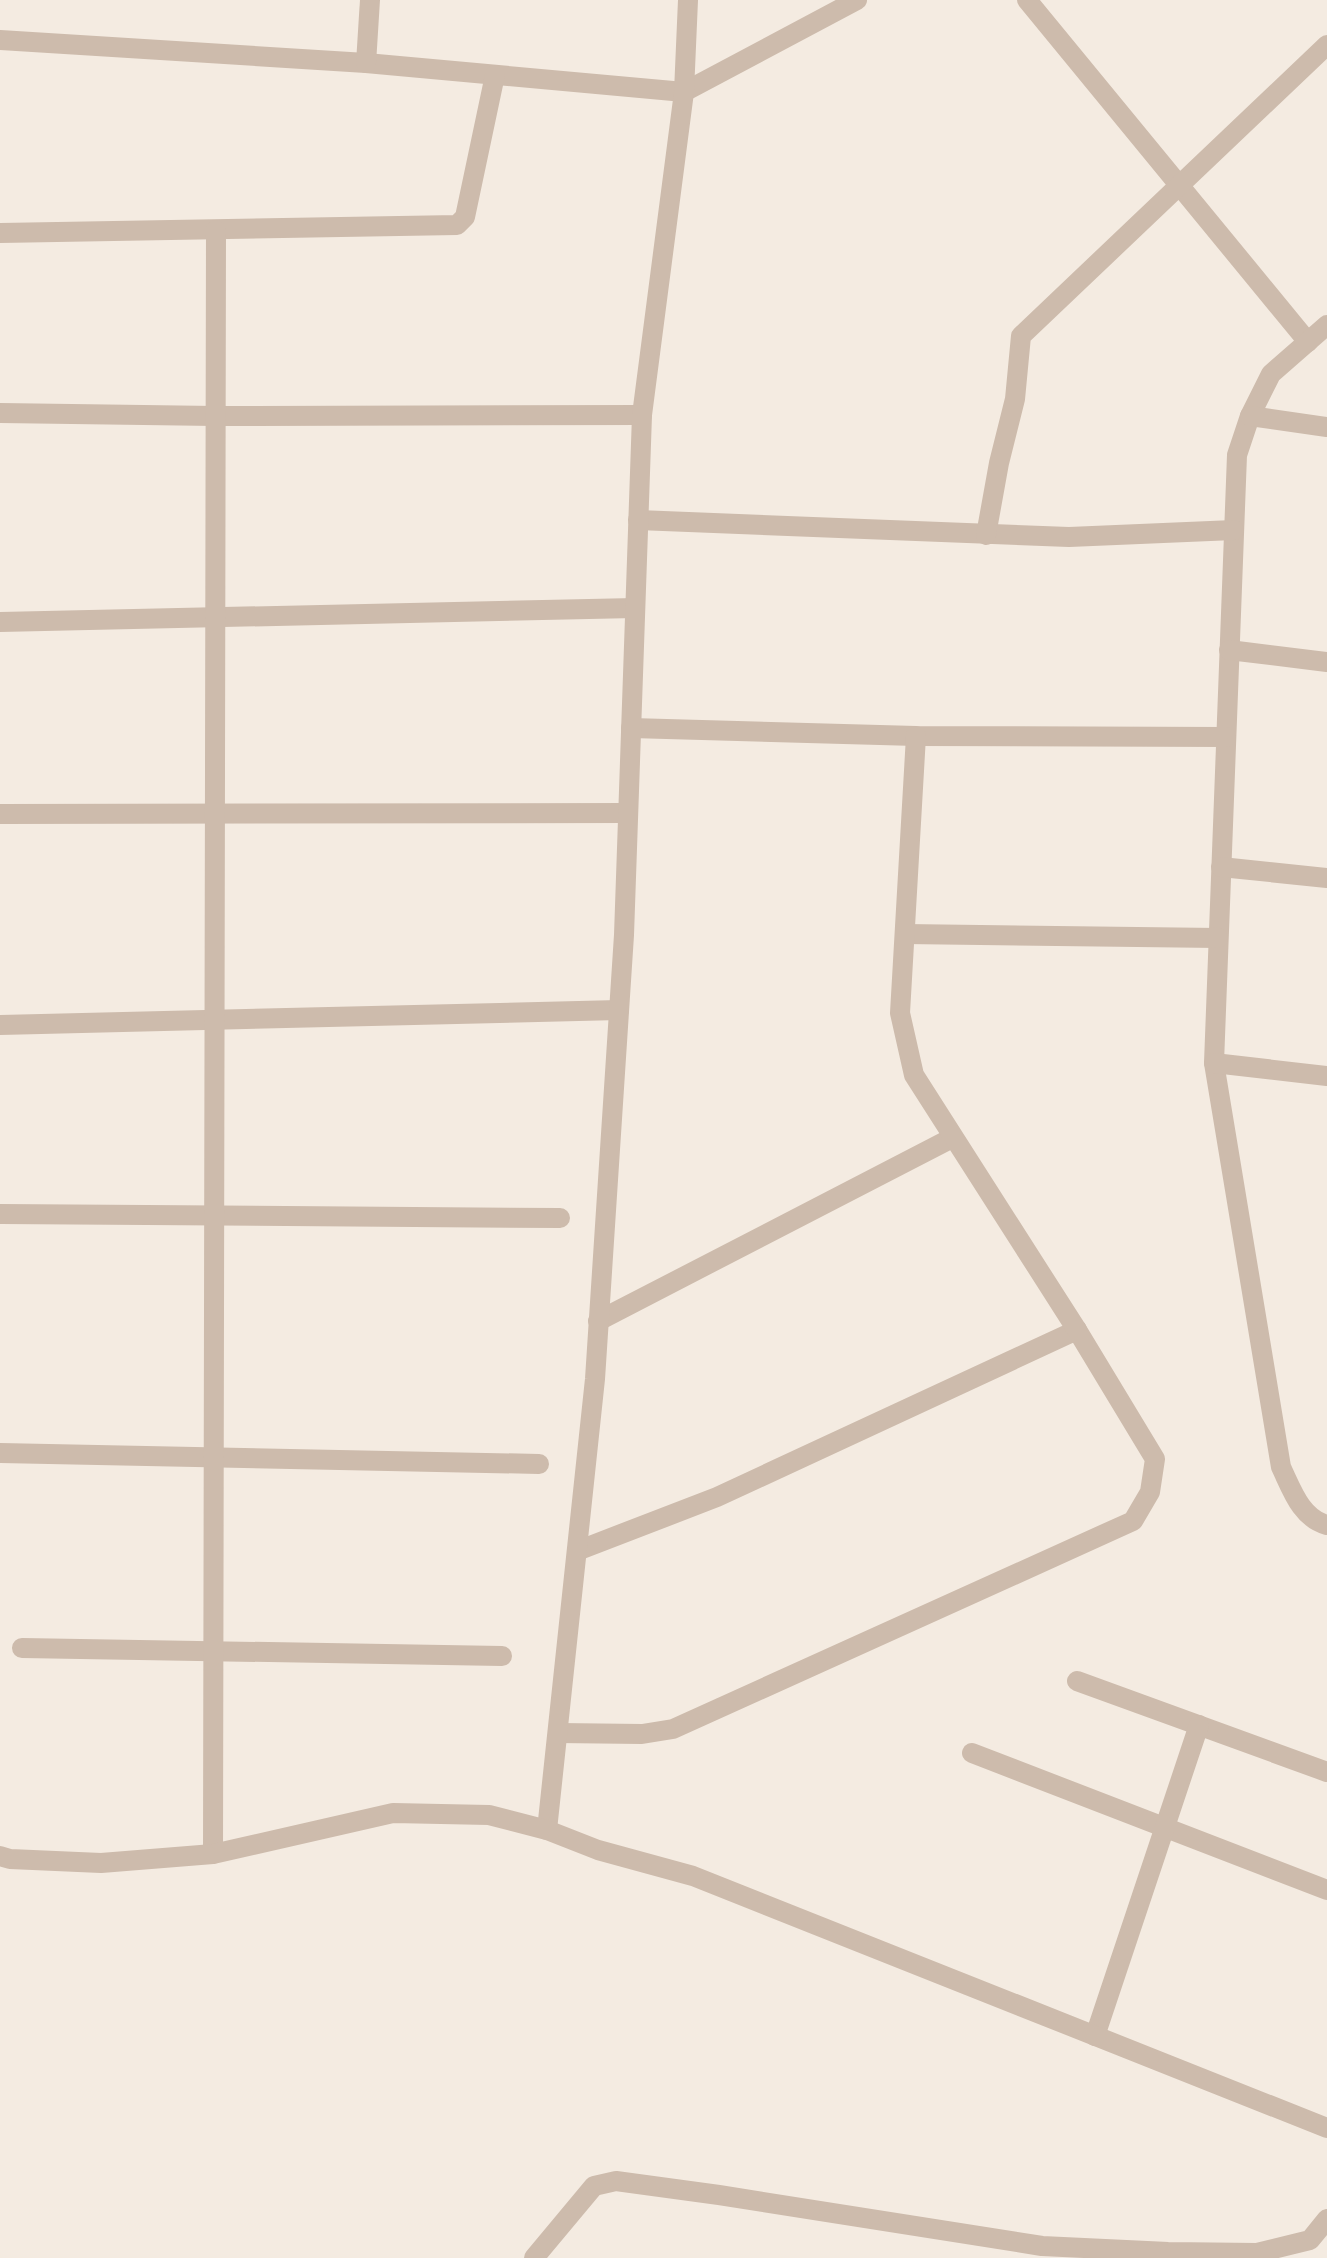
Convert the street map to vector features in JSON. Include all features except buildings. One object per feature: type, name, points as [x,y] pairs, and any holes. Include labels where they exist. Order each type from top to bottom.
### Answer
[{"type":"street","points":[[366,63],[370,0]]},
{"type":"street","points":[[547,1830],[595,1379],[619,1010],[642,415],[684,92],[688,0]]},
{"type":"street","points":[[0,40],[366,63],[684,92],[857,0]]},
{"type":"street","points":[[1027,0],[1308,342]]},
{"type":"street","points":[[986,535],[1015,399],[1021,336],[1327,45]]},
{"type":"street","points":[[0,233],[457,225],[465,217],[495,75]]},
{"type":"street","points":[[213,1854],[216,230]]},
{"type":"street","points":[[1327,325],[1271,374],[1250,416],[1237,455],[1214,1063],[1281,1467],[1297,1501],[1315,1521],[1327,1525]]},
{"type":"street","points":[[0,413],[642,415]]},
{"type":"street","points":[[1250,416],[1327,427]]},
{"type":"street","points":[[638,520],[1100,537],[1234,530]]},
{"type":"street","points":[[0,622],[635,608]]},
{"type":"street","points":[[1229,650],[1327,662]]},
{"type":"street","points":[[631,728],[916,736],[1226,737]]},
{"type":"street","points":[[558,1733],[642,1734],[673,1729],[1133,1521],[1150,1492],[1155,1459],[1077,1330],[914,1075],[900,1013],[916,736]]},
{"type":"street","points":[[0,814],[628,813]]},
{"type":"street","points":[[1221,867],[1327,878]]},
{"type":"street","points":[[905,934],[1218,938]]},
{"type":"street","points":[[0,1025],[619,1010]]},
{"type":"street","points":[[1214,1063],[1327,1076]]},
{"type":"street","points":[[598,1321],[952,1138]]},
{"type":"street","points":[[0,1214],[560,1218]]},
{"type":"street","points":[[577,1551],[717,1497],[1077,1330]]},
{"type":"street","points":[[0,1453],[539,1464]]},
{"type":"street","points":[[22,1648],[502,1656]]},
{"type":"street","points":[[1077,1681],[1327,1772]]},
{"type":"street","points":[[1095,2036],[1199,1725]]},
{"type":"street","points":[[972,1753],[1327,1890]]},
{"type":"street","points":[[0,1856],[101,1863],[213,1854],[393,1813],[489,1815],[693,1876],[1327,2128]]},
{"type":"street","points":[[534,2258],[594,2186],[616,2181],[1042,2246],[1257,2253],[1310,2240],[1327,2219]]}]
